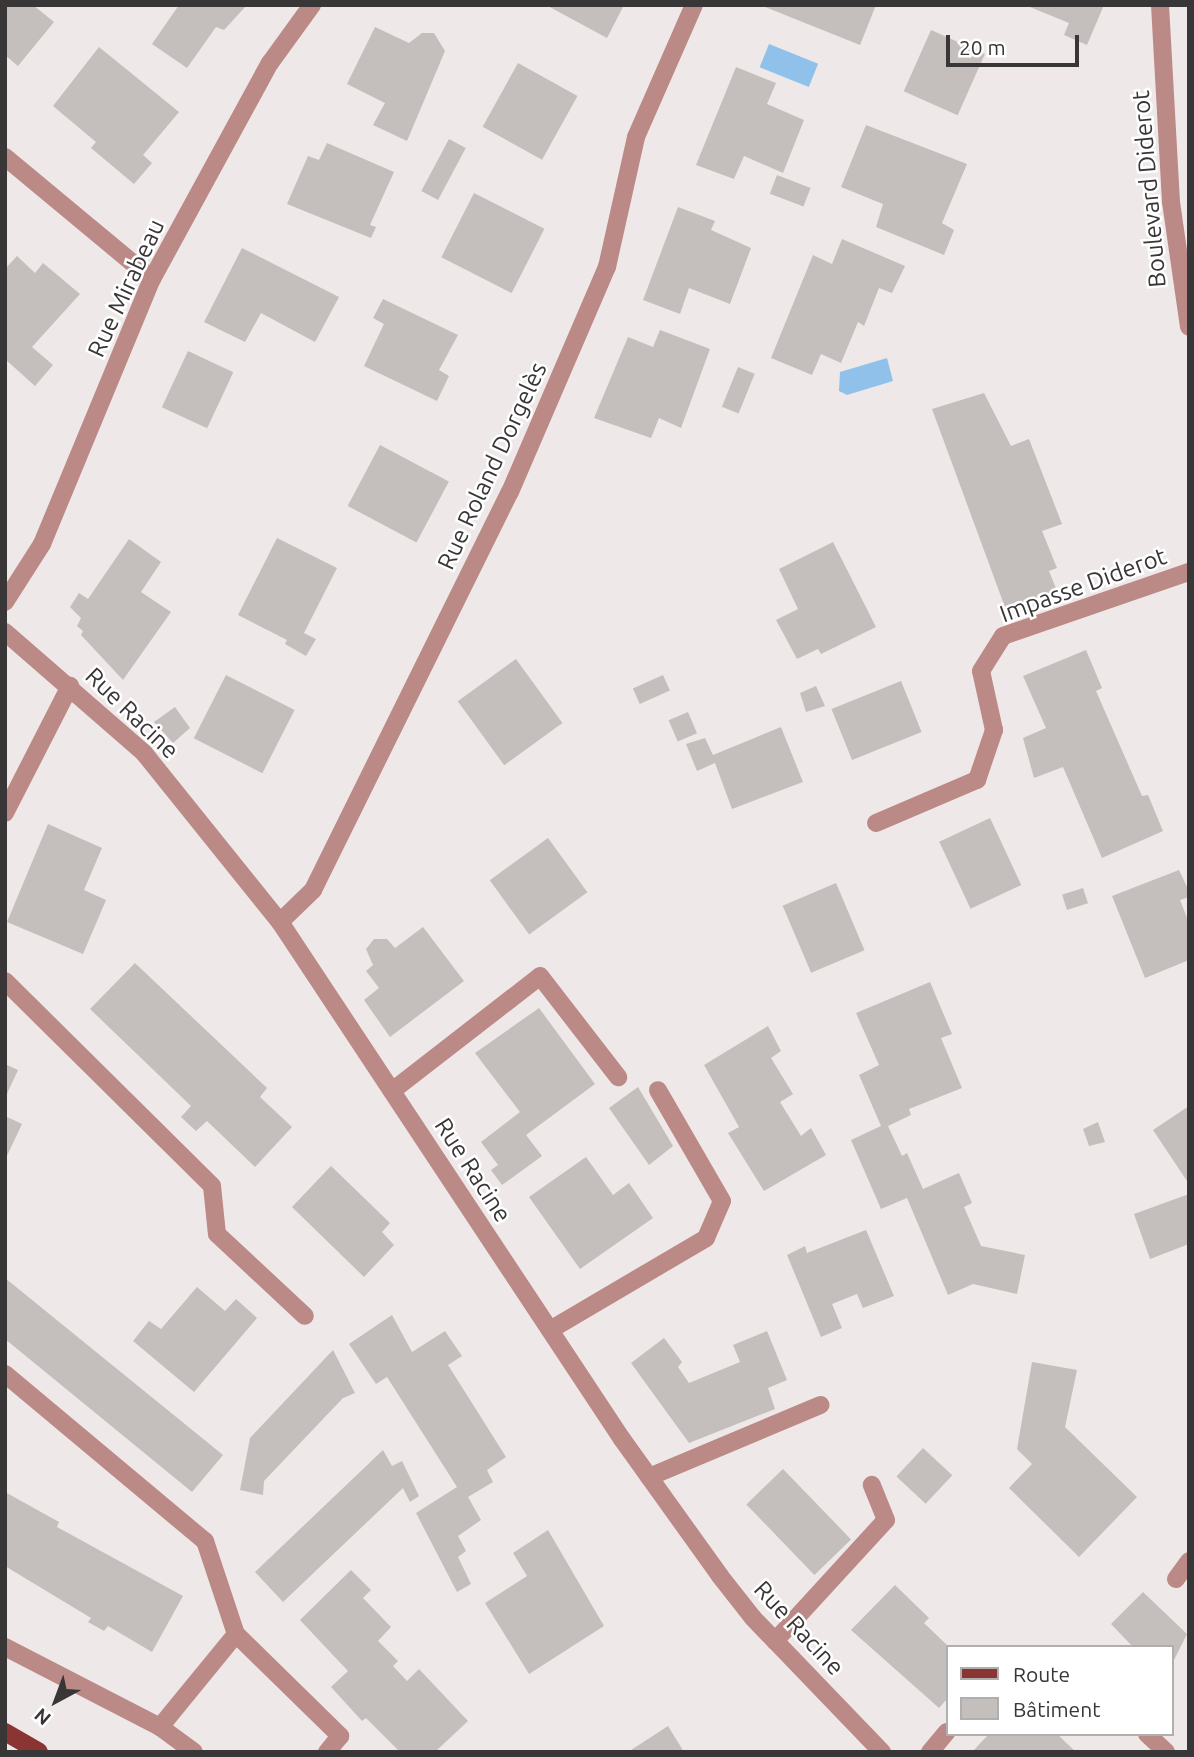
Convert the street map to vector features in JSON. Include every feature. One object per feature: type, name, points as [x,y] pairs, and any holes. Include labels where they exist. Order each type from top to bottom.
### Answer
[{"type":"main road","points":[[5,1732],[40,1752]]},
{"type":"street","name":"Rue Mirabeau","points":[[5,602],[42,544],[152,279],[270,63],[313,5]]},
{"type":"street","name":"Rue Roland Dorgelès","points":[[280,922],[313,890],[510,492],[607,267],[636,137],[694,5]]},
{"type":"street","name":"Boulevard Diderot","points":[[1160,5],[1171,202],[1189,327]]},
{"type":"street","points":[[5,157],[152,279]]},
{"type":"street","name":"Impasse Diderot","points":[[876,823],[977,780],[994,730],[981,671],[1003,636],[1189,572]]},
{"type":"street","name":"Rue Racine","points":[[5,632],[144,753],[280,922],[550,1330],[649,1477],[720,1576],[775,1641],[882,1752]]},
{"type":"street","points":[[5,813],[70,687]]},
{"type":"street","points":[[392,1091],[540,976],[618,1077]]},
{"type":"street","points":[[5,981],[212,1186],[217,1234],[305,1316]]},
{"type":"street","points":[[550,1330],[706,1238],[722,1201],[658,1090]]},
{"type":"street","points":[[5,1374],[205,1541],[236,1634],[340,1736],[327,1752]]},
{"type":"street","points":[[649,1477],[820,1405]]},
{"type":"street","points":[[775,1641],[887,1520],[872,1485]]},
{"type":"street","points":[[1176,1578],[1189,1561]]},
{"type":"street","points":[[160,1727],[236,1634]]},
{"type":"street","points":[[5,1647],[160,1727],[194,1752]]},
{"type":"street","points":[[930,1752],[946,1733]]},
{"type":"street","points":[[1149,1736],[1166,1752]]},
{"type":"water","points":[[769,44],[818,64],[809,87],[760,67]]},
{"type":"water","points":[[887,358],[893,381],[847,395],[839,391],[840,372]]},
{"type":"building","points":[[5,5],[33,5],[54,22],[18,66],[5,55]]},
{"type":"building","points":[[179,5],[247,5],[224,30],[216,27],[187,68],[152,44]]},
{"type":"building","points":[[546,5],[624,5],[607,38]]},
{"type":"building","points":[[760,5],[876,5],[860,45]]},
{"type":"building","points":[[1025,5],[1104,5],[1087,45],[1064,35],[1069,23]]},
{"type":"building","points":[[375,27],[409,43],[422,33],[434,33],[445,51],[407,141],[373,125],[385,103],[347,84]]},
{"type":"building","points":[[931,30],[985,54],[958,115],[904,91]]},
{"type":"building","points":[[99,47],[179,112],[143,155],[152,163],[134,184],[91,148],[96,142],[53,106]]},
{"type":"building","points":[[518,63],[577,96],[542,160],[483,127]]},
{"type":"building","points":[[736,67],[776,83],[767,104],[804,120],[783,173],[744,156],[734,179],[696,165]]},
{"type":"building","points":[[866,125],[967,164],[942,223],[954,230],[944,255],[876,227],[883,204],[841,187]]},
{"type":"building","points":[[449,139],[466,148],[438,200],[421,191]]},
{"type":"building","points":[[327,143],[394,172],[370,225],[376,227],[371,238],[287,204],[308,156],[319,160]]},
{"type":"building","points":[[777,175],[811,188],[803,207],[770,194]]},
{"type":"building","points":[[474,193],[544,229],[512,293],[441,257]]},
{"type":"building","points":[[678,207],[715,221],[711,230],[751,248],[730,304],[689,288],[680,314],[643,300]]},
{"type":"building","points":[[842,239],[905,266],[892,293],[879,288],[864,326],[858,322],[841,363],[821,354],[812,375],[771,358],[813,255],[832,264]]},
{"type":"building","points":[[242,248],[339,297],[315,342],[261,313],[245,342],[204,322]]},
{"type":"building","points":[[17,256],[35,273],[43,263],[80,294],[32,347],[53,365],[35,386],[5,359],[5,269]]},
{"type":"building","points":[[383,299],[458,335],[439,370],[449,376],[437,401],[364,366],[384,324],[373,318]]},
{"type":"building","points":[[660,330],[710,349],[681,428],[659,418],[651,438],[594,418],[628,337],[653,347]]},
{"type":"building","points":[[188,351],[233,372],[207,428],[162,407]]},
{"type":"building","points":[[738,367],[755,374],[739,414],[722,407]]},
{"type":"building","points":[[984,393],[1011,446],[1029,439],[1062,524],[1042,531],[1057,568],[1049,571],[1057,591],[1006,610],[932,409]]},
{"type":"building","points":[[380,445],[449,482],[416,543],[348,506]]},
{"type":"building","points":[[277,538],[337,568],[304,633],[316,639],[306,656],[285,644],[287,640],[238,615]]},
{"type":"building","points":[[129,539],[161,562],[141,592],[171,612],[123,680],[81,635],[83,631],[77,626],[81,618],[70,607],[79,593],[88,599]]},
{"type":"building","points":[[833,542],[876,627],[821,654],[818,649],[797,659],[776,620],[798,609],[779,569]]},
{"type":"building","points":[[1086,650],[1102,688],[1096,691],[1142,796],[1148,795],[1163,831],[1102,858],[1063,767],[1034,778],[1023,738],[1046,728],[1023,676]]},
{"type":"building","points":[[516,659],[562,723],[504,765],[458,701]]},
{"type":"building","points":[[226,675],[295,710],[262,773],[194,738]]},
{"type":"building","points":[[663,675],[670,691],[640,704],[633,688]]},
{"type":"building","points":[[901,681],[922,732],[852,760],[831,709]]},
{"type":"building","points":[[816,686],[825,706],[806,712],[800,693]]},
{"type":"building","points":[[175,707],[190,728],[173,743],[154,722]]},
{"type":"building","points":[[688,712],[697,733],[678,741],[669,720]]},
{"type":"building","points":[[781,727],[803,782],[732,809],[715,763],[697,771],[686,744],[705,738],[713,755]]},
{"type":"building","points":[[990,818],[1021,885],[971,909],[939,842]]},
{"type":"building","points":[[48,824],[102,848],[84,890],[106,900],[83,954],[7,922]]},
{"type":"building","points":[[548,838],[587,892],[529,935],[490,880]]},
{"type":"building","points":[[1179,870],[1189,891],[1189,897],[1180,900],[1189,923],[1189,960],[1145,978],[1112,896]]},
{"type":"building","points":[[836,883],[865,950],[811,973],[783,906]]},
{"type":"building","points":[[1083,888],[1088,903],[1067,910],[1062,895]]},
{"type":"building","points":[[423,927],[464,981],[390,1037],[364,1000],[379,988],[366,971],[373,965],[366,949],[374,939],[387,939],[395,948]]},
{"type":"building","points":[[135,963],[267,1088],[260,1097],[292,1127],[255,1167],[207,1121],[196,1131],[181,1117],[191,1106],[90,1009]]},
{"type":"building","points":[[930,982],[952,1034],[941,1038],[962,1088],[909,1109],[911,1115],[888,1126],[902,1156],[907,1153],[923,1189],[959,1173],[972,1203],[964,1207],[981,1246],[1025,1255],[1017,1294],[973,1284],[948,1295],[907,1198],[881,1209],[851,1140],[881,1126],[859,1075],[879,1065],[856,1013]]},
{"type":"building","points":[[539,1008],[595,1084],[526,1135],[542,1156],[502,1185],[491,1170],[498,1165],[481,1142],[520,1112],[475,1053]]},
{"type":"building","points":[[768,1026],[781,1051],[771,1058],[793,1094],[780,1102],[801,1136],[811,1128],[826,1155],[764,1191],[728,1133],[739,1127],[704,1065]]},
{"type":"building","points":[[5,1064],[18,1070],[5,1098]]},
{"type":"building","points":[[638,1087],[673,1146],[649,1165],[609,1108]]},
{"type":"building","points":[[1189,1106],[1189,1184],[1153,1130]]},
{"type":"building","points":[[5,1116],[22,1124],[5,1160]]},
{"type":"building","points":[[1098,1122],[1105,1142],[1089,1146],[1083,1129]]},
{"type":"building","points":[[586,1157],[613,1195],[629,1183],[653,1218],[580,1269],[529,1197]]},
{"type":"building","points":[[331,1166],[390,1223],[382,1232],[394,1245],[364,1277],[292,1207]]},
{"type":"building","points":[[1189,1194],[1189,1244],[1150,1259],[1134,1214]]},
{"type":"building","points":[[866,1230],[894,1296],[863,1308],[857,1294],[832,1304],[842,1328],[821,1337],[787,1255],[805,1246],[807,1253]]},
{"type":"building","points":[[5,1278],[223,1455],[192,1492],[5,1339]]},
{"type":"building","points":[[197,1287],[225,1311],[236,1299],[257,1318],[194,1392],[133,1341],[149,1321],[161,1329]]},
{"type":"building","points":[[392,1315],[412,1352],[445,1331],[462,1356],[448,1365],[506,1457],[487,1470],[493,1482],[468,1497],[481,1520],[458,1536],[466,1551],[458,1557],[471,1584],[457,1592],[416,1513],[457,1487],[387,1377],[376,1384],[349,1344]]},
{"type":"building","points":[[767,1331],[787,1380],[768,1388],[775,1409],[689,1443],[631,1363],[664,1338],[682,1362],[678,1367],[689,1383],[740,1362],[733,1345]]},
{"type":"building","points":[[333,1350],[355,1393],[343,1398],[264,1481],[263,1495],[240,1490],[250,1438]]},
{"type":"building","points":[[1032,1362],[1077,1370],[1065,1427],[1137,1497],[1079,1557],[1009,1488],[1032,1464],[1017,1449]]},
{"type":"building","points":[[923,1448],[952,1475],[926,1504],[896,1477]]},
{"type":"building","points":[[383,1450],[392,1466],[402,1461],[419,1496],[410,1502],[403,1488],[283,1602],[255,1572]]},
{"type":"building","points":[[783,1469],[851,1539],[814,1575],[746,1504]]},
{"type":"building","points":[[5,1492],[59,1522],[57,1527],[183,1596],[152,1652],[108,1626],[104,1631],[88,1622],[91,1618],[5,1566]]},
{"type":"building","points":[[548,1530],[604,1626],[529,1674],[485,1603],[527,1576],[513,1553]]},
{"type":"building","points":[[351,1570],[371,1590],[363,1598],[391,1627],[378,1641],[398,1661],[393,1666],[407,1681],[419,1669],[468,1721],[435,1752],[400,1752],[366,1718],[362,1721],[331,1687],[348,1671],[300,1620]]},
{"type":"building","points":[[895,1585],[929,1618],[924,1623],[947,1645],[946,1700],[939,1708],[851,1630]]},
{"type":"building","points":[[1143,1592],[1187,1634],[1173,1662],[1173,1645],[1131,1645],[1111,1624]]},
{"type":"building","points":[[668,1726],[684,1752],[628,1752]]},
{"type":"building","points":[[987,1736],[1059,1736],[1076,1752],[972,1752]]}]
